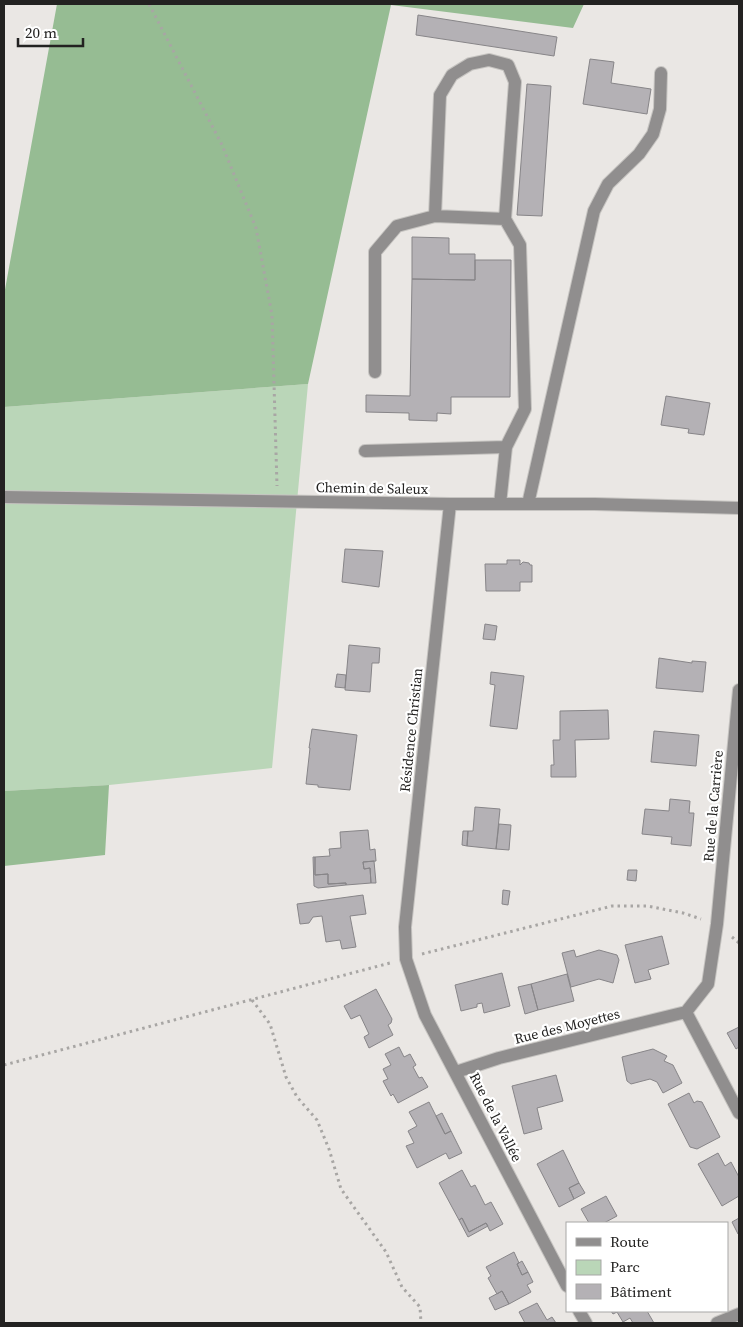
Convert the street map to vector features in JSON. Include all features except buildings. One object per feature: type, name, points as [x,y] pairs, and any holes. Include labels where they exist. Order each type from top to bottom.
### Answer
[{"type":"street","points":[[435,216],[440,95],[452,75],[470,64],[489,60],[508,65],[515,82],[504,219],[520,245],[525,408],[506,447],[500,504]]},
{"type":"street","points":[[528,504],[594,211],[608,184],[639,154],[653,134],[660,109],[660,73]]},
{"type":"street","points":[[375,372],[375,252],[397,226],[435,216],[504,219]]},
{"type":"street","points":[[365,451],[506,447]]},
{"type":"street","name":"Chemin de Saleux","points":[[4,497],[277,502],[596,504],[739,508]]},
{"type":"street","name":"Résidence Christian","points":[[406,959],[405,927],[450,504]]},
{"type":"street","name":"Rue de la Carrière","points":[[717,924],[739,690]]},
{"type":"street","points":[[717,924],[708,984],[686,1012],[739,1113]]},
{"type":"street","name":"Rue de la Vallée","points":[[406,959],[425,1015],[566,1284]]},
{"type":"street","name":"Rue des Moyettes","points":[[456,1072],[499,1058],[686,1012]]},
{"type":"street","points":[[580,1312],[586,1323]]},
{"type":"street","points":[[717,1323],[739,1314]]},
{"type":"path","points":[[149,4],[222,145],[256,228],[272,315],[277,502]]},
{"type":"path","points":[[4,1065],[612,906],[647,906],[683,913],[717,924]]},
{"type":"path","points":[[252,1000],[270,1024],[286,1077],[297,1097],[317,1120],[329,1149],[341,1190],[386,1252],[402,1287],[420,1308],[421,1323]]},
{"type":"green space","points":[[57,4],[584,4],[573,28],[391,5],[308,384],[4,407],[4,295]]},
{"type":"green space","points":[[308,384],[272,768],[109,785],[4,791],[4,407]]},
{"type":"green space","points":[[109,785],[105,855],[4,866],[4,791]]}]
